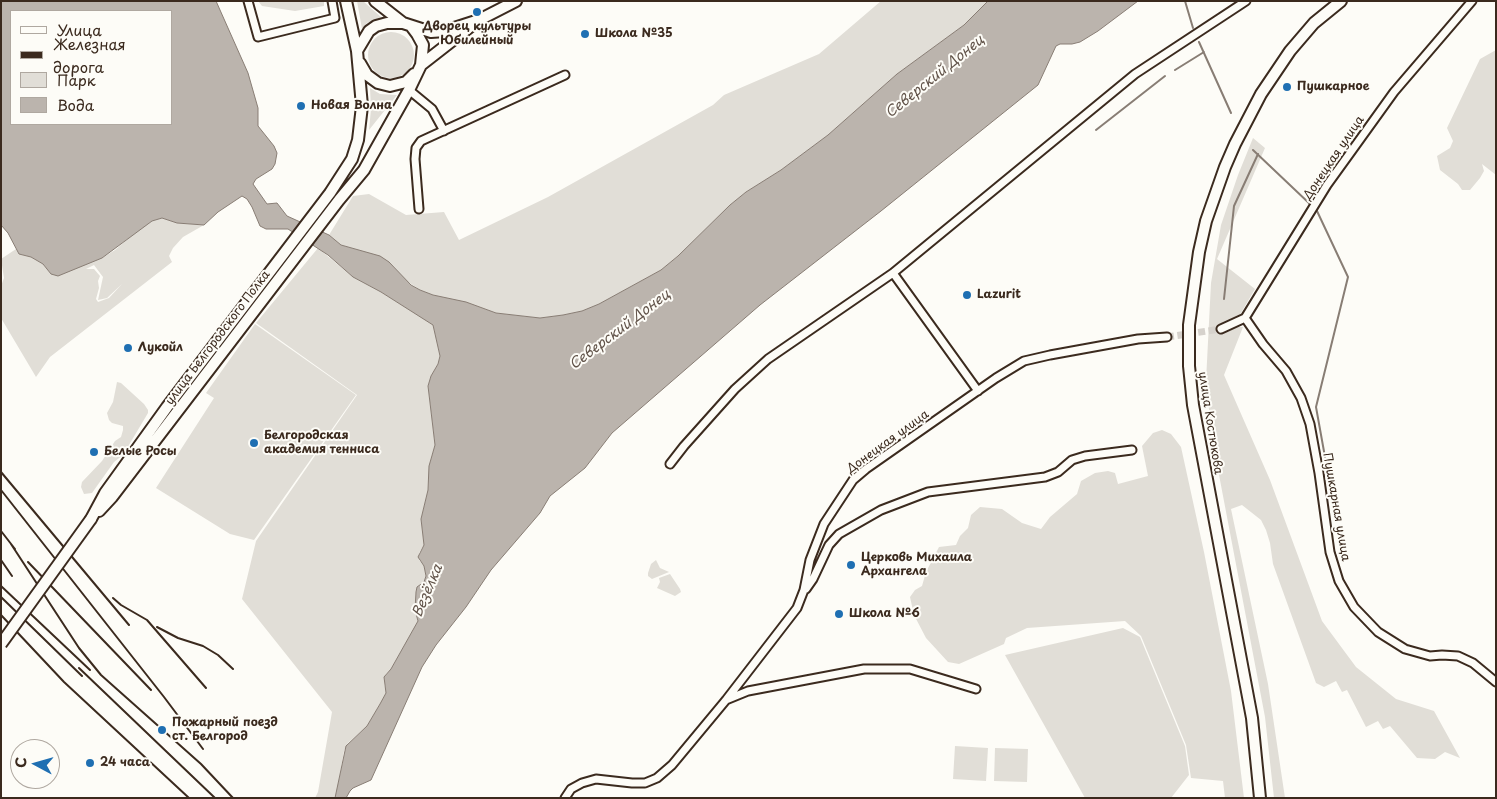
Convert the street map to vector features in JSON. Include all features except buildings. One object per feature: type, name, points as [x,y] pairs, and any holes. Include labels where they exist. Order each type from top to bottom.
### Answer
[{"type":"main road","name":"улица Белгородского Полка","points":[[1,644],[91,519],[105,493],[162,414],[330,193],[352,159],[358,140],[362,106],[358,56],[346,1]]},
{"type":"main road","points":[[375,1],[417,34],[423,46],[419,68]]},
{"type":"main road","points":[[409,90],[378,83],[367,75],[358,56],[368,31],[376,26],[387,23],[407,25],[431,32],[445,31],[479,20],[516,1]]},
{"type":"main road","name":"улица Костюкова","points":[[1260,798],[1252,718],[1193,405],[1188,366],[1189,325],[1198,252],[1206,221],[1225,166],[1235,144],[1261,94],[1290,51],[1314,23],[1340,1]]},
{"type":"main road","points":[[390,86],[406,82],[419,68],[479,20]]},
{"type":"main road","name":"улица Белгородского Полка","points":[[91,519],[112,497],[364,170],[409,90],[419,68]]},
{"type":"street","points":[[248,1],[258,37],[335,18],[332,1]]},
{"type":"street","points":[[670,464],[735,389],[768,359],[893,273],[1134,74],[1246,1]]},
{"type":"street","name":"Донецкая улица","points":[[1245,318],[1327,185],[1394,92],[1472,1]]},
{"type":"street","points":[[419,209],[415,159],[416,148],[421,142],[565,75]]},
{"type":"street","points":[[409,90],[432,109],[444,131]]},
{"type":"street","points":[[893,273],[978,391]]},
{"type":"street","points":[[1221,328],[1245,318]]},
{"type":"street","name":"Пушкарная улица","points":[[1245,318],[1263,344],[1286,371],[1301,398],[1310,424],[1330,552],[1339,581],[1354,607],[1378,632],[1405,649],[1430,656],[1442,654],[1458,656],[1473,663],[1494,677]]},
{"type":"street","name":"Донецкая улица","points":[[565,798],[571,789],[582,783],[596,779],[645,783],[657,778],[672,765],[726,700],[797,608],[804,590],[810,560],[824,524],[853,480],[866,469],[1024,361],[1138,339],[1166,337]]},
{"type":"street","points":[[804,590],[813,579],[829,545],[839,534],[881,510],[928,492],[1045,477],[1058,472],[1072,460],[1085,456],[1132,450]]},
{"type":"street","points":[[726,700],[748,691],[864,669],[910,669],[976,688]]},
{"type":"green space","points":[[258,1],[324,1],[324,6],[295,11],[262,6]]},
{"type":"green space","points":[[357,1],[363,1],[381,17],[367,23],[362,29]]},
{"type":"green space","points":[[881,1],[988,1],[964,25],[897,74],[828,135],[730,205],[661,270],[599,304],[582,311],[540,318],[496,313],[420,290],[404,279],[393,266],[361,251],[341,245],[329,235],[353,196],[369,194],[406,215],[444,212],[459,240],[548,197],[713,105],[724,95],[819,54]]},
{"type":"green space","points":[[386,32],[396,32],[410,42],[414,55],[410,68],[404,74],[396,78],[386,78],[372,68],[368,60],[368,50],[378,36]]},
{"type":"green space","points":[[1496,50],[1496,175],[1482,164],[1484,171],[1480,178],[1470,190],[1462,190],[1458,184],[1440,170],[1437,156],[1450,148],[1453,141],[1447,128],[1480,59]]},
{"type":"green space","points":[[370,88],[380,94],[397,95],[369,130],[371,109]]},
{"type":"green space","points":[[1253,138],[1265,148],[1217,259],[1255,289],[1238,318],[1218,325],[1219,332],[1243,327],[1224,375],[1270,480],[1322,621],[1356,667],[1396,699],[1434,711],[1460,758],[1445,752],[1435,759],[1417,758],[1390,726],[1383,729],[1378,721],[1366,727],[1347,690],[1342,692],[1336,681],[1324,687],[1316,683],[1273,564],[1266,530],[1261,520],[1242,505],[1231,509],[1268,684],[1285,798],[1274,798],[1265,717],[1212,438],[1206,381],[1211,283],[1221,225]]},
{"type":"green space","points":[[162,218],[177,223],[204,225],[183,237],[173,248],[169,256],[172,262],[50,357],[36,377],[1,318],[1,286],[4,278],[1,259],[16,249],[19,254],[31,257],[43,264],[51,274],[102,258],[152,221]],"holes":[[[94,265],[103,277],[98,300],[107,298],[122,284],[109,298],[98,302],[96,299],[100,276],[94,269],[86,269]]]},
{"type":"green space","points":[[318,248],[353,277],[433,324],[440,356],[428,386],[435,445],[431,458],[428,490],[421,519],[424,545],[419,553],[419,560],[424,566],[426,576],[424,582],[417,587],[416,592],[415,610],[418,622],[391,669],[386,674],[384,681],[386,693],[380,704],[367,726],[348,743],[344,751],[335,798],[315,798],[318,792],[332,712],[242,599],[256,541],[357,395],[256,323]]},
{"type":"green space","name":"Белгородская академия тенниса","points":[[255,324],[356,395],[254,540],[230,534],[156,488],[214,398],[206,393]]},
{"type":"green space","points":[[117,382],[121,383],[144,404],[148,413],[123,455],[114,462],[92,493],[84,494],[81,487],[82,482],[102,461],[115,441],[121,437],[123,426],[112,423],[107,413],[113,402]]},
{"type":"green space","points":[[1162,430],[1171,434],[1181,447],[1231,691],[1244,798],[1225,798],[1223,781],[1191,778],[1186,745],[1141,636],[1125,621],[1027,628],[1006,638],[1004,644],[959,664],[948,662],[926,638],[914,615],[910,597],[915,590],[922,586],[926,572],[939,547],[956,545],[960,536],[968,528],[971,515],[980,507],[1002,509],[1022,523],[1041,529],[1050,517],[1077,494],[1081,481],[1095,473],[1108,471],[1115,473],[1118,484],[1148,476],[1142,446],[1153,433]]},
{"type":"green space","points":[[656,560],[660,568],[669,572],[652,579],[648,576],[648,573],[651,564]]},
{"type":"green space","points":[[670,574],[681,592],[675,596],[657,588],[660,582],[659,578]]},
{"type":"green space","points":[[1123,628],[1140,637],[1185,746],[1189,775],[1171,798],[1085,798],[1005,655]]},
{"type":"green space","points":[[955,746],[988,748],[986,781],[953,779]]},
{"type":"green space","points":[[995,748],[1028,749],[1027,782],[994,781]]},
{"type":"water","points":[[1,1],[216,1],[248,73],[258,108],[258,126],[274,146],[277,153],[272,169],[256,179],[253,184],[267,204],[277,203],[287,216],[329,235],[341,245],[380,256],[389,262],[411,285],[420,290],[433,295],[466,302],[496,313],[540,318],[582,311],[599,304],[661,270],[730,205],[828,135],[897,74],[964,25],[988,1],[1138,1],[1080,42],[1056,46],[1038,85],[760,305],[612,433],[585,468],[550,496],[540,513],[491,570],[466,607],[436,645],[422,667],[371,780],[353,788],[346,798],[335,798],[346,746],[367,726],[380,704],[386,693],[384,677],[391,669],[418,621],[415,610],[416,592],[417,587],[424,582],[426,576],[424,566],[418,557],[424,545],[421,519],[428,490],[429,466],[435,445],[428,386],[440,356],[433,325],[381,292],[353,277],[328,255],[288,229],[266,229],[260,226],[252,207],[247,199],[242,196],[218,212],[204,225],[177,223],[162,218],[152,221],[102,258],[58,276],[51,274],[43,264],[31,257],[19,254],[8,233],[1,225]]},
{"type":"waterway","points":[[1185,1],[1193,28]]},
{"type":"waterway","points":[[1199,42],[1231,113]]},
{"type":"waterway","points":[[1175,70],[1204,52]]},
{"type":"waterway","points":[[1096,130],[1165,76]]},
{"type":"waterway","points":[[1253,150],[1311,205]]},
{"type":"waterway","points":[[1224,299],[1234,206],[1258,154]]},
{"type":"waterway","points":[[1317,211],[1348,277],[1316,407],[1325,457]]},
{"type":"tunnel","points":[[1167,337],[1221,329]]},
{"type":"railway","points":[[1,472],[129,625]]},
{"type":"railway","points":[[1,490],[203,749]]},
{"type":"railway","points":[[1,531],[15,549]]},
{"type":"railway","points":[[11,544],[79,648],[101,675],[201,764],[233,798]]},
{"type":"railway","points":[[1,560],[12,576]]},
{"type":"railway","points":[[28,562],[151,690]]},
{"type":"railway","points":[[1,586],[90,670]]},
{"type":"railway","points":[[1,597],[82,676]]},
{"type":"railway","points":[[113,598],[121,605],[147,620],[206,688]]},
{"type":"railway","points":[[1,615],[64,682],[189,798]]},
{"type":"railway","points":[[157,627],[178,638],[203,646],[218,655],[233,669]]},
{"type":"railway","points":[[79,668],[215,798]]},
{"type":"place","name":"Дворец культуры Юбилейный","points":[[477,12]]},
{"type":"place","name":"Школа №35","points":[[585,34]]},
{"type":"place","name":"Пушкарное","points":[[1287,87]]},
{"type":"place","name":"Новая Волна","points":[[301,106]]},
{"type":"place","name":"Lazurit","points":[[967,295]]},
{"type":"place","name":"Лукойл","points":[[128,348]]},
{"type":"place","name":"Белгородская академия тенниса","points":[[254,443]]},
{"type":"place","name":"Белые Росы","points":[[94,452]]},
{"type":"place","name":"Церковь Михаила Архангела","points":[[851,565]]},
{"type":"place","name":"Школа №6","points":[[839,614]]},
{"type":"place","name":"Пожарный поезд ст. Белгород","points":[[162,730]]},
{"type":"place","name":"24 часа","points":[[90,763]]},
{"type":"water label","name":"Северский Донец","points":[[935,77]]},
{"type":"water label","name":"Северский Донец","points":[[620,330]]},
{"type":"water label","name":"Везёлка","points":[[428,591]]}]
